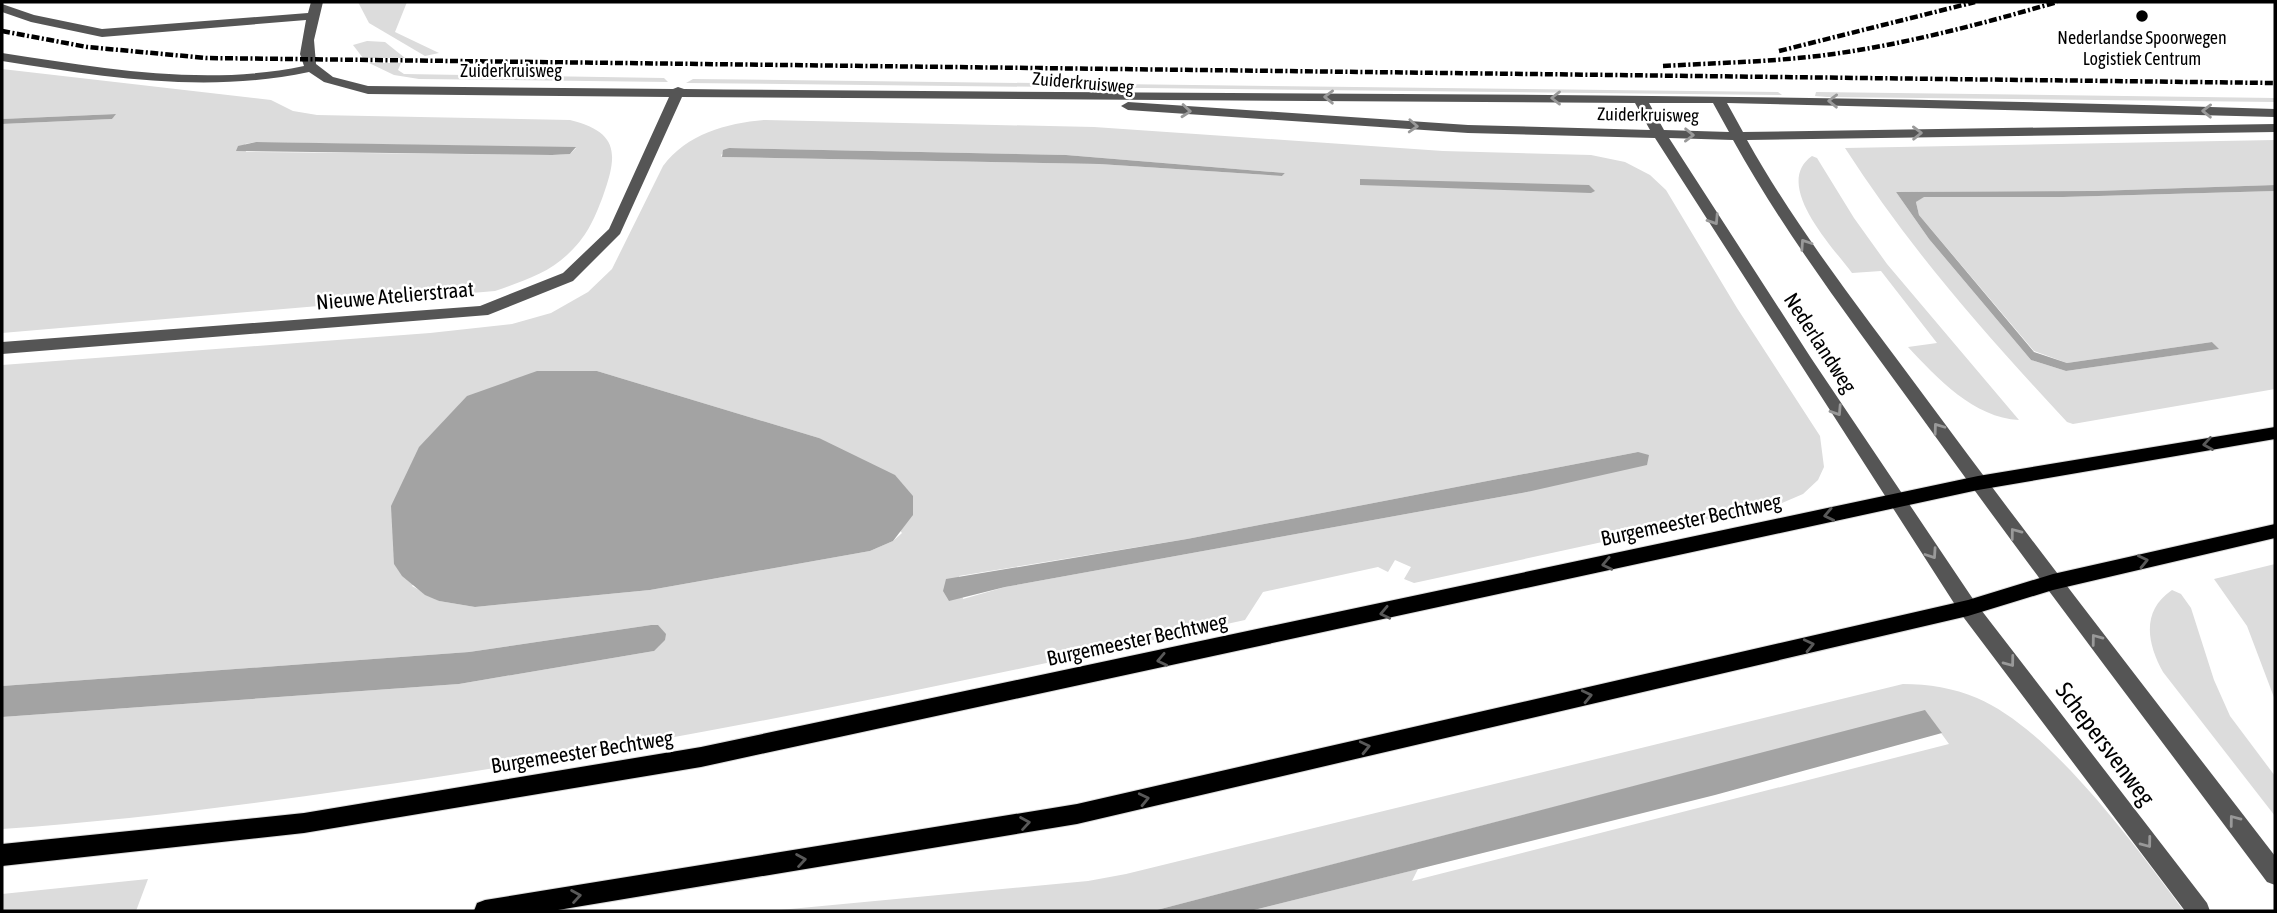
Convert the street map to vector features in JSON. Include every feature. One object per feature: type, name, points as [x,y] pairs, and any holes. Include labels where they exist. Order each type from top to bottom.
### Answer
[{"type":"main road","name":"Burgemeester Bechtweg","points":[[2,855],[304,823],[701,757],[1896,500],[2275,433]]},
{"type":"main road","points":[[485,911],[1077,814],[1968,608],[2053,582],[2275,531]]},
{"type":"street","points":[[2,57],[119,74],[244,81],[279,77],[309,64],[305,43],[317,2]]},
{"type":"street","points":[[2,8],[31,18],[102,33],[313,16]]},
{"type":"street","name":"Zuiderkruisweg","points":[[309,64],[341,84],[368,90],[678,91],[1020,97],[1206,95],[1640,99],[2275,113]]},
{"type":"street","name":"Nieuwe Atelierstraat","points":[[2,348],[482,311],[568,277],[615,231],[678,91]]},
{"type":"street","name":"Zuiderkruisweg","points":[[1020,97],[1468,129],[1738,136],[2275,128]]},
{"type":"street","name":"Nederlandweg","points":[[1640,99],[1660,134],[1968,608]]},
{"type":"street","name":"Nederlandweg","points":[[1718,100],[1767,188],[1821,267],[1978,484],[2053,582]]},
{"type":"street","points":[[2053,582],[2275,874]]},
{"type":"street","name":"Schepersvenweg","points":[[1968,608],[2199,911]]},
{"type":"shaded area","points":[[358,2],[407,2],[395,32],[439,53],[425,56],[369,23]]},
{"type":"shaded area","points":[[367,41],[385,42],[405,58],[363,58],[353,45]]},
{"type":"shaded area","points":[[369,63],[401,63],[398,70],[404,74],[664,78],[668,82],[419,79],[394,75]]},
{"type":"shaded area","points":[[2,69],[271,100],[293,111],[317,115],[570,120],[598,131],[606,138],[612,157],[603,196],[593,221],[579,242],[551,267],[533,277],[495,291],[2,333],[2,124],[112,119],[115,114],[2,119]],"holes":[[[256,142],[576,148],[570,154],[552,155],[246,152],[245,144]]]},
{"type":"shaded area","points":[[693,79],[1778,92],[1782,95],[686,83]]},
{"type":"shaded area","points":[[1816,92],[2275,98],[2275,102],[1827,97],[1815,96]]},
{"type":"shaded area","points":[[116,114],[112,119],[2,124],[2,119]]},
{"type":"shaded area","points":[[765,120],[1094,127],[1443,151],[1591,155],[1625,162],[1650,175],[1666,190],[1737,308],[1820,436],[1824,467],[1818,480],[1803,494],[1782,503],[1414,583],[1404,579],[1411,567],[1395,560],[1388,572],[1378,567],[1263,592],[1245,620],[801,713],[579,754],[355,789],[179,812],[2,829],[2,717],[459,684],[654,651],[651,625],[469,652],[2,686],[2,365],[430,333],[512,324],[551,313],[588,292],[612,269],[663,166],[673,155],[696,138],[722,127]],"holes":[[[729,148],[1066,155],[1285,173],[1282,176],[1099,164],[722,157]],[[597,371],[819,438],[902,533],[893,541],[870,551],[650,590],[475,607],[439,601],[412,586]],[[1638,452],[1527,492],[1005,587],[963,599],[959,576],[1187,539]]]},
{"type":"shaded area","points":[[2275,140],[2275,185],[2095,191],[1896,192],[1929,239],[2031,360],[2066,371],[2218,349],[2212,342],[2067,363],[2034,351],[1919,215],[1916,202],[1923,197],[2063,197],[2275,191],[2275,389],[2073,424],[2067,422],[1950,290],[1895,221],[1845,148]]},
{"type":"shaded area","points":[[256,142],[576,147],[570,154],[552,155],[236,151],[238,146]]},
{"type":"shaded area","points":[[723,150],[1066,155],[1285,173],[1282,176],[1099,164],[722,157]]},
{"type":"shaded area","points":[[1812,156],[1817,158],[1854,218],[1887,264],[2019,420],[2002,418],[1972,404],[1944,383],[1908,347],[1937,343],[1881,271],[1852,273],[1820,231],[1802,198],[1799,182],[1801,168]]},
{"type":"shaded area","points":[[1360,179],[1589,185],[1595,191],[1591,193],[1360,185]]},
{"type":"shaded area","points":[[2275,185],[2275,191],[2063,197],[1924,197],[1916,202],[1919,215],[2034,352],[2067,363],[2212,342],[2219,349],[2066,371],[2031,360],[1929,239],[1896,192],[2095,191]]},
{"type":"shaded area","points":[[537,371],[597,371],[819,438],[895,475],[913,496],[913,515],[893,541],[870,551],[650,590],[475,607],[439,601],[425,595],[402,576],[394,564],[391,506],[419,447],[467,396]]},
{"type":"shaded area","points":[[1638,452],[1649,455],[1647,465],[1527,492],[1005,587],[949,601],[943,591],[946,579],[1187,539]]},
{"type":"shaded area","points":[[2275,564],[2275,700],[2247,626],[2214,579]]},
{"type":"shaded area","points":[[2172,590],[2181,594],[2191,608],[2214,680],[2230,716],[2275,776],[2275,816],[2163,672],[2153,650],[2151,618],[2162,598]]},
{"type":"shaded area","points":[[658,625],[666,634],[665,640],[654,651],[459,684],[2,717],[2,686],[469,652]]},
{"type":"shaded area","points":[[1903,684],[1941,687],[1977,698],[2005,714],[2034,736],[2063,762],[2117,823],[2184,911],[1250,911],[1418,869],[1412,881],[1949,744],[1925,711],[1153,911],[769,911],[1088,881],[1126,874]]},
{"type":"shaded area","points":[[1925,710],[1942,733],[1715,795],[1250,911],[1153,911]]},
{"type":"shaded area","points":[[148,879],[136,911],[2,911],[2,894]]},
{"type":"railway","points":[[1779,51],[1975,2]]},
{"type":"railway","points":[[1663,66],[1779,60],[1848,52],[1938,34],[2057,2]]},
{"type":"railway","points":[[2,31],[87,47],[206,58],[2275,83]]},
{"type":"place","name":"Nederlandse Spoorwegen Logistiek Centrum","points":[[2142,16]]}]
